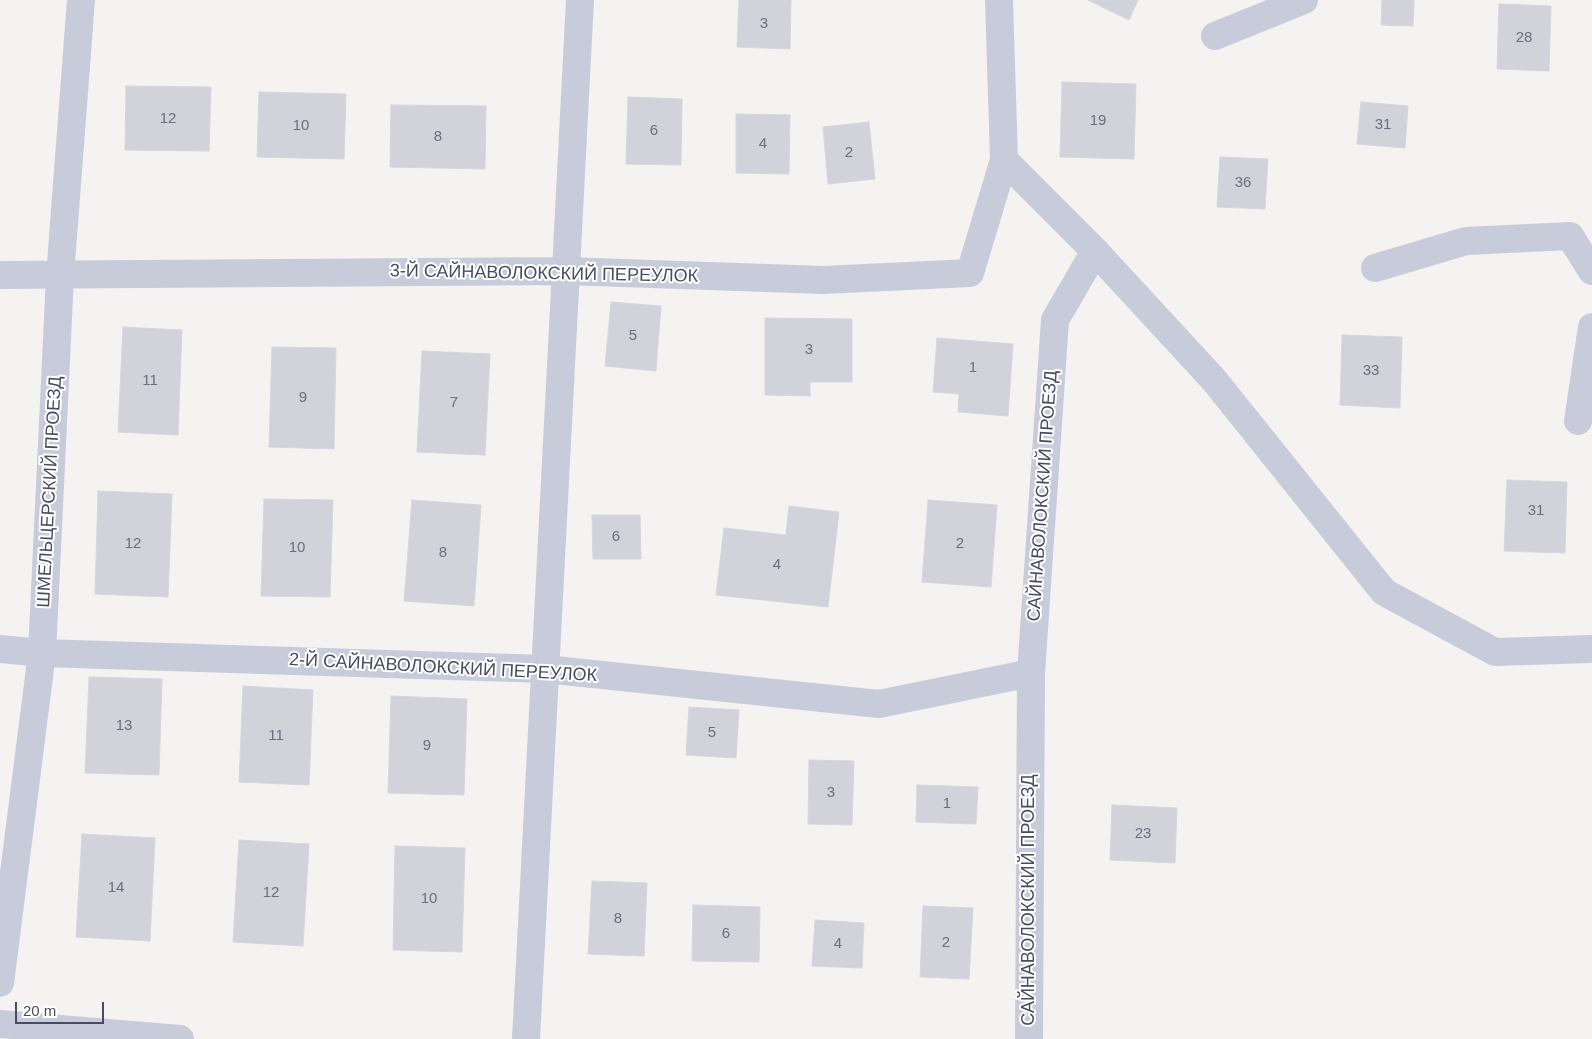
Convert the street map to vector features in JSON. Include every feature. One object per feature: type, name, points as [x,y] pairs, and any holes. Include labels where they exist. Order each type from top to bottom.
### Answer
[{"type":"street","name":"ШМЕЛЬЦЕРСКИЙ ПРОЕЗД","points":[[0,983],[42,653],[60,276],[80,0]]},
{"type":"street","points":[[526,1039],[580,0]]},
{"type":"street","points":[[999,0],[1004,160],[1094,251],[1214,380],[1384,592],[1495,652],[1592,649]]},
{"type":"street","points":[[1214,36],[1304,0]]},
{"type":"street","name":"3-Й САЙНАВОЛОКСКИЙ ПЕРЕУЛОК","points":[[0,275],[566,271],[823,280],[970,273],[1004,160]]},
{"type":"street","points":[[1375,268],[1466,241],[1570,236],[1592,270]]},
{"type":"street","name":"САЙНАВОЛОКСКИЙ ПРОЕЗД","points":[[1029,1039],[1031,674],[1055,320],[1094,251]]},
{"type":"street","points":[[1578,421],[1592,327]]},
{"type":"street","name":"2-Й САЙНАВОЛОКСКИЙ ПЕРЕУЛОК","points":[[0,649],[42,653],[546,669],[879,704],[1031,674]]},
{"type":"street","points":[[0,1024],[180,1039]]},
{"type":"building","points":[[739,0],[791,0],[790,49],[737,47]]},
{"type":"building","points":[[1088,0],[1138,0],[1129,20]]},
{"type":"building","points":[[1382,0],[1414,0],[1413,26],[1381,25]]},
{"type":"building","points":[[1499,4],[1551,6],[1549,71],[1497,69]]},
{"type":"building","points":[[1062,82],[1136,84],[1134,159],[1060,157]]},
{"type":"building","points":[[126,86],[211,87],[209,151],[125,150]]},
{"type":"building","points":[[259,92],[346,94],[344,159],[257,157]]},
{"type":"building","points":[[628,97],[682,99],[681,165],[626,164]]},
{"type":"building","points":[[1361,102],[1408,106],[1405,148],[1357,144]]},
{"type":"building","points":[[391,105],[486,106],[485,169],[390,167]]},
{"type":"building","points":[[736,114],[790,115],[789,174],[736,173]]},
{"type":"building","points":[[869,122],[875,179],[828,184],[823,127]]},
{"type":"building","points":[[1220,157],[1268,159],[1265,209],[1217,207]]},
{"type":"building","points":[[611,302],[661,306],[656,371],[605,366]]},
{"type":"building","points":[[765,318],[852,319],[852,382],[810,382],[810,396],[765,395]]},
{"type":"building","points":[[123,327],[182,330],[178,435],[118,432]]},
{"type":"building","points":[[1342,335],[1402,337],[1400,408],[1340,405]]},
{"type":"building","points":[[937,338],[1013,344],[1008,416],[958,412],[959,394],[933,392]]},
{"type":"building","points":[[272,347],[336,348],[334,449],[269,447]]},
{"type":"building","points":[[422,351],[490,354],[485,455],[417,452]]},
{"type":"building","points":[[1507,480],[1567,482],[1565,553],[1504,551]]},
{"type":"building","points":[[98,491],[172,494],[168,597],[95,594]]},
{"type":"building","points":[[264,499],[333,500],[330,597],[261,596]]},
{"type":"building","points":[[412,500],[481,505],[474,606],[404,601]]},
{"type":"building","points":[[928,500],[997,505],[991,587],[922,582]]},
{"type":"building","points":[[789,506],[839,512],[828,607],[716,595],[724,528],[786,535]]},
{"type":"building","points":[[592,515],[640,515],[641,559],[593,559]]},
{"type":"building","points":[[89,677],[162,679],[159,775],[85,773]]},
{"type":"building","points":[[243,686],[313,690],[309,785],[239,782]]},
{"type":"building","points":[[391,696],[467,699],[464,795],[388,793]]},
{"type":"building","points":[[689,707],[739,710],[736,758],[686,755]]},
{"type":"building","points":[[809,760],[854,761],[852,825],[808,824]]},
{"type":"building","points":[[917,785],[978,787],[976,824],[916,822]]},
{"type":"building","points":[[1112,805],[1177,808],[1175,863],[1110,860]]},
{"type":"building","points":[[82,834],[155,838],[150,941],[76,937]]},
{"type":"building","points":[[239,840],[309,844],[303,946],[233,942]]},
{"type":"building","points":[[395,846],[465,848],[462,952],[393,950]]},
{"type":"building","points":[[592,881],[647,883],[644,956],[588,954]]},
{"type":"building","points":[[693,905],[760,907],[759,962],[692,961]]},
{"type":"building","points":[[923,906],[973,908],[969,979],[920,977]]},
{"type":"building","points":[[815,920],[864,923],[862,968],[812,966]]}]
